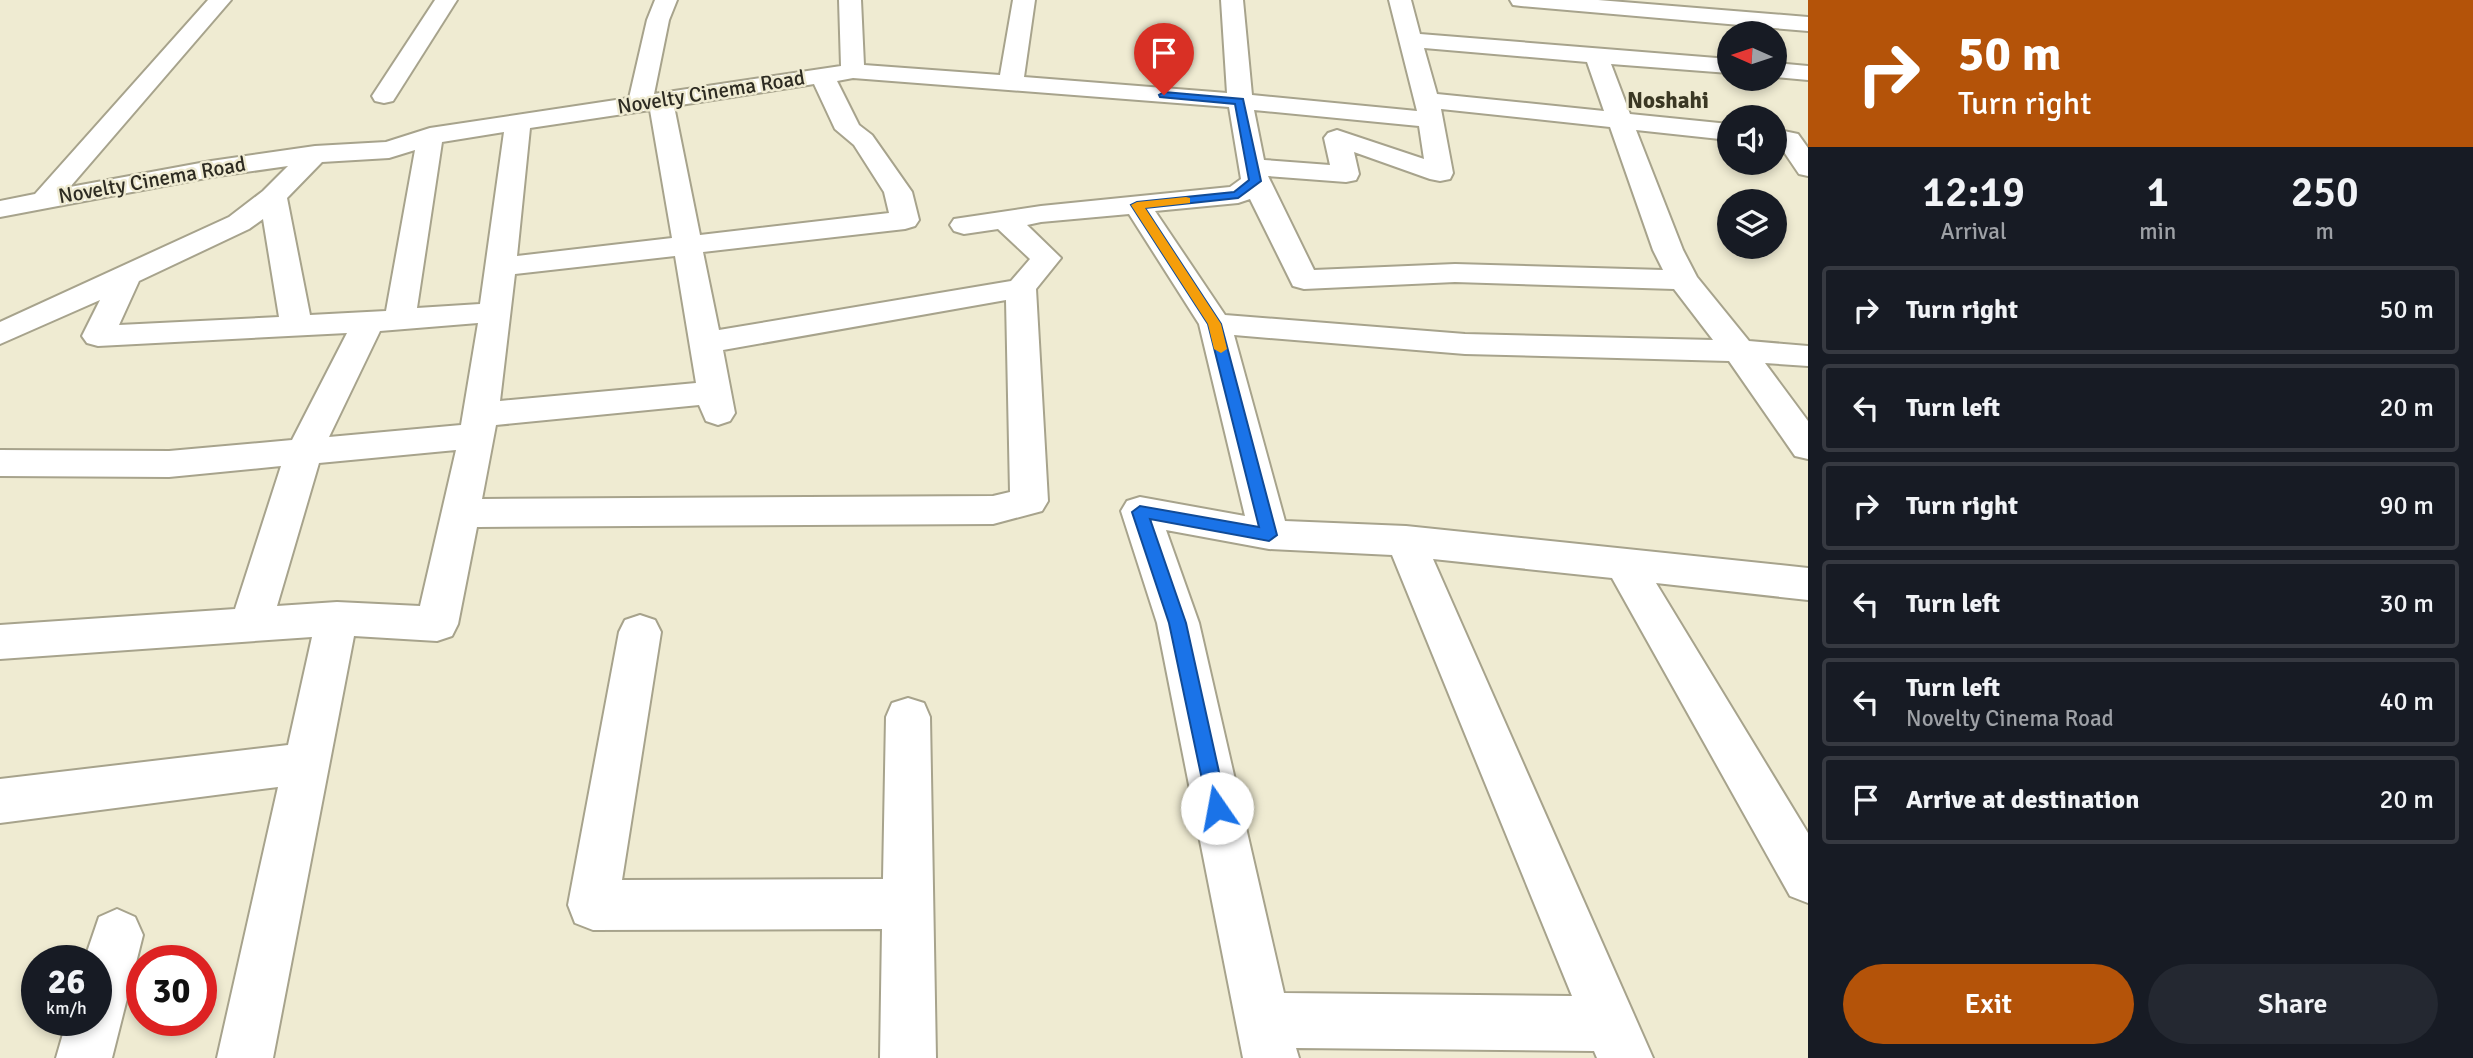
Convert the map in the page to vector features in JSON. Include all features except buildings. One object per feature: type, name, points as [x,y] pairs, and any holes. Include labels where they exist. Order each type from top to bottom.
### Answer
[{"type":"street","points":[[46,198],[220,0]]},
{"type":"street","points":[[384,96],[446,0]]},
{"type":"street","points":[[0,463],[169,464],[304,452],[479,425],[716,402],[688,246],[651,102],[657,20],[666,0]]},
{"type":"street","points":[[850,0],[853,71]]},
{"type":"street","points":[[1011,83],[1024,0]]},
{"type":"street","points":[[1232,0],[1240,101],[1254,174],[1304,280],[1455,273],[1683,281]]},
{"type":"street","points":[[1254,174],[1346,174],[1337,138],[1440,173],[1428,110],[1401,0]]},
{"type":"street","points":[[1521,0],[1808,24]]},
{"type":"street","points":[[1412,40],[1717,65]]},
{"type":"street","points":[[1596,56],[1668,250],[1683,281],[1739,351],[1808,447]]},
{"type":"street","name":"Novelty Cinema Road","points":[[0,209],[46,198],[315,154],[345,155],[389,150],[430,136],[853,71],[1240,101],[1619,121],[1717,131]]},
{"type":"street","points":[[1787,71],[1808,73]]},
{"type":"street","points":[[501,267],[905,220],[898,192],[863,140],[848,129],[822,75]]},
{"type":"street","points":[[0,642],[337,619],[437,624],[479,425],[518,122]]},
{"type":"street","points":[[250,625],[304,452],[384,321],[430,136]]},
{"type":"street","points":[[1787,139],[1808,167]]},
{"type":"street","points":[[0,334],[239,223],[273,197],[315,154]]},
{"type":"street","points":[[964,225],[1238,195],[1254,174]]},
{"type":"street","points":[[273,197],[296,325]]},
{"type":"street","points":[[1137,205],[1215,324],[1269,535]]},
{"type":"street","points":[[705,343],[1021,288],[1046,258],[1004,219]]},
{"type":"street","points":[[126,276],[97,336],[384,321],[495,312]]},
{"type":"street","points":[[460,513],[993,510],[1029,502],[1021,288]]},
{"type":"street","points":[[1215,324],[1465,344],[1739,351],[1808,356]]},
{"type":"street","points":[[1406,541],[1618,1041],[1267,1039],[1178,623],[1140,512],[1269,535],[1406,541],[1808,584]]},
{"type":"street","points":[[1624,564],[1808,880]]},
{"type":"street","points":[[246,1058],[337,619]]},
{"type":"street","points":[[640,632],[593,905],[908,904]]},
{"type":"street","points":[[908,717],[908,1058]]},
{"type":"street","points":[[0,801],[308,763]]},
{"type":"street","points":[[112,953],[117,935]]},
{"type":"street","points":[[84,1058],[90,1036]]},
{"type":"slow traffic","points":[[1186,201],[1137,205],[1215,324],[1221,349]]},
{"type":"district","name":"Noshahi","points":[[1668,100]]},
{"type":"route","points":[[1164,95],[1240,101],[1255,181],[1238,195],[1137,205],[1215,324],[1269,535],[1140,512],[1178,623],[1217,808]]}]
